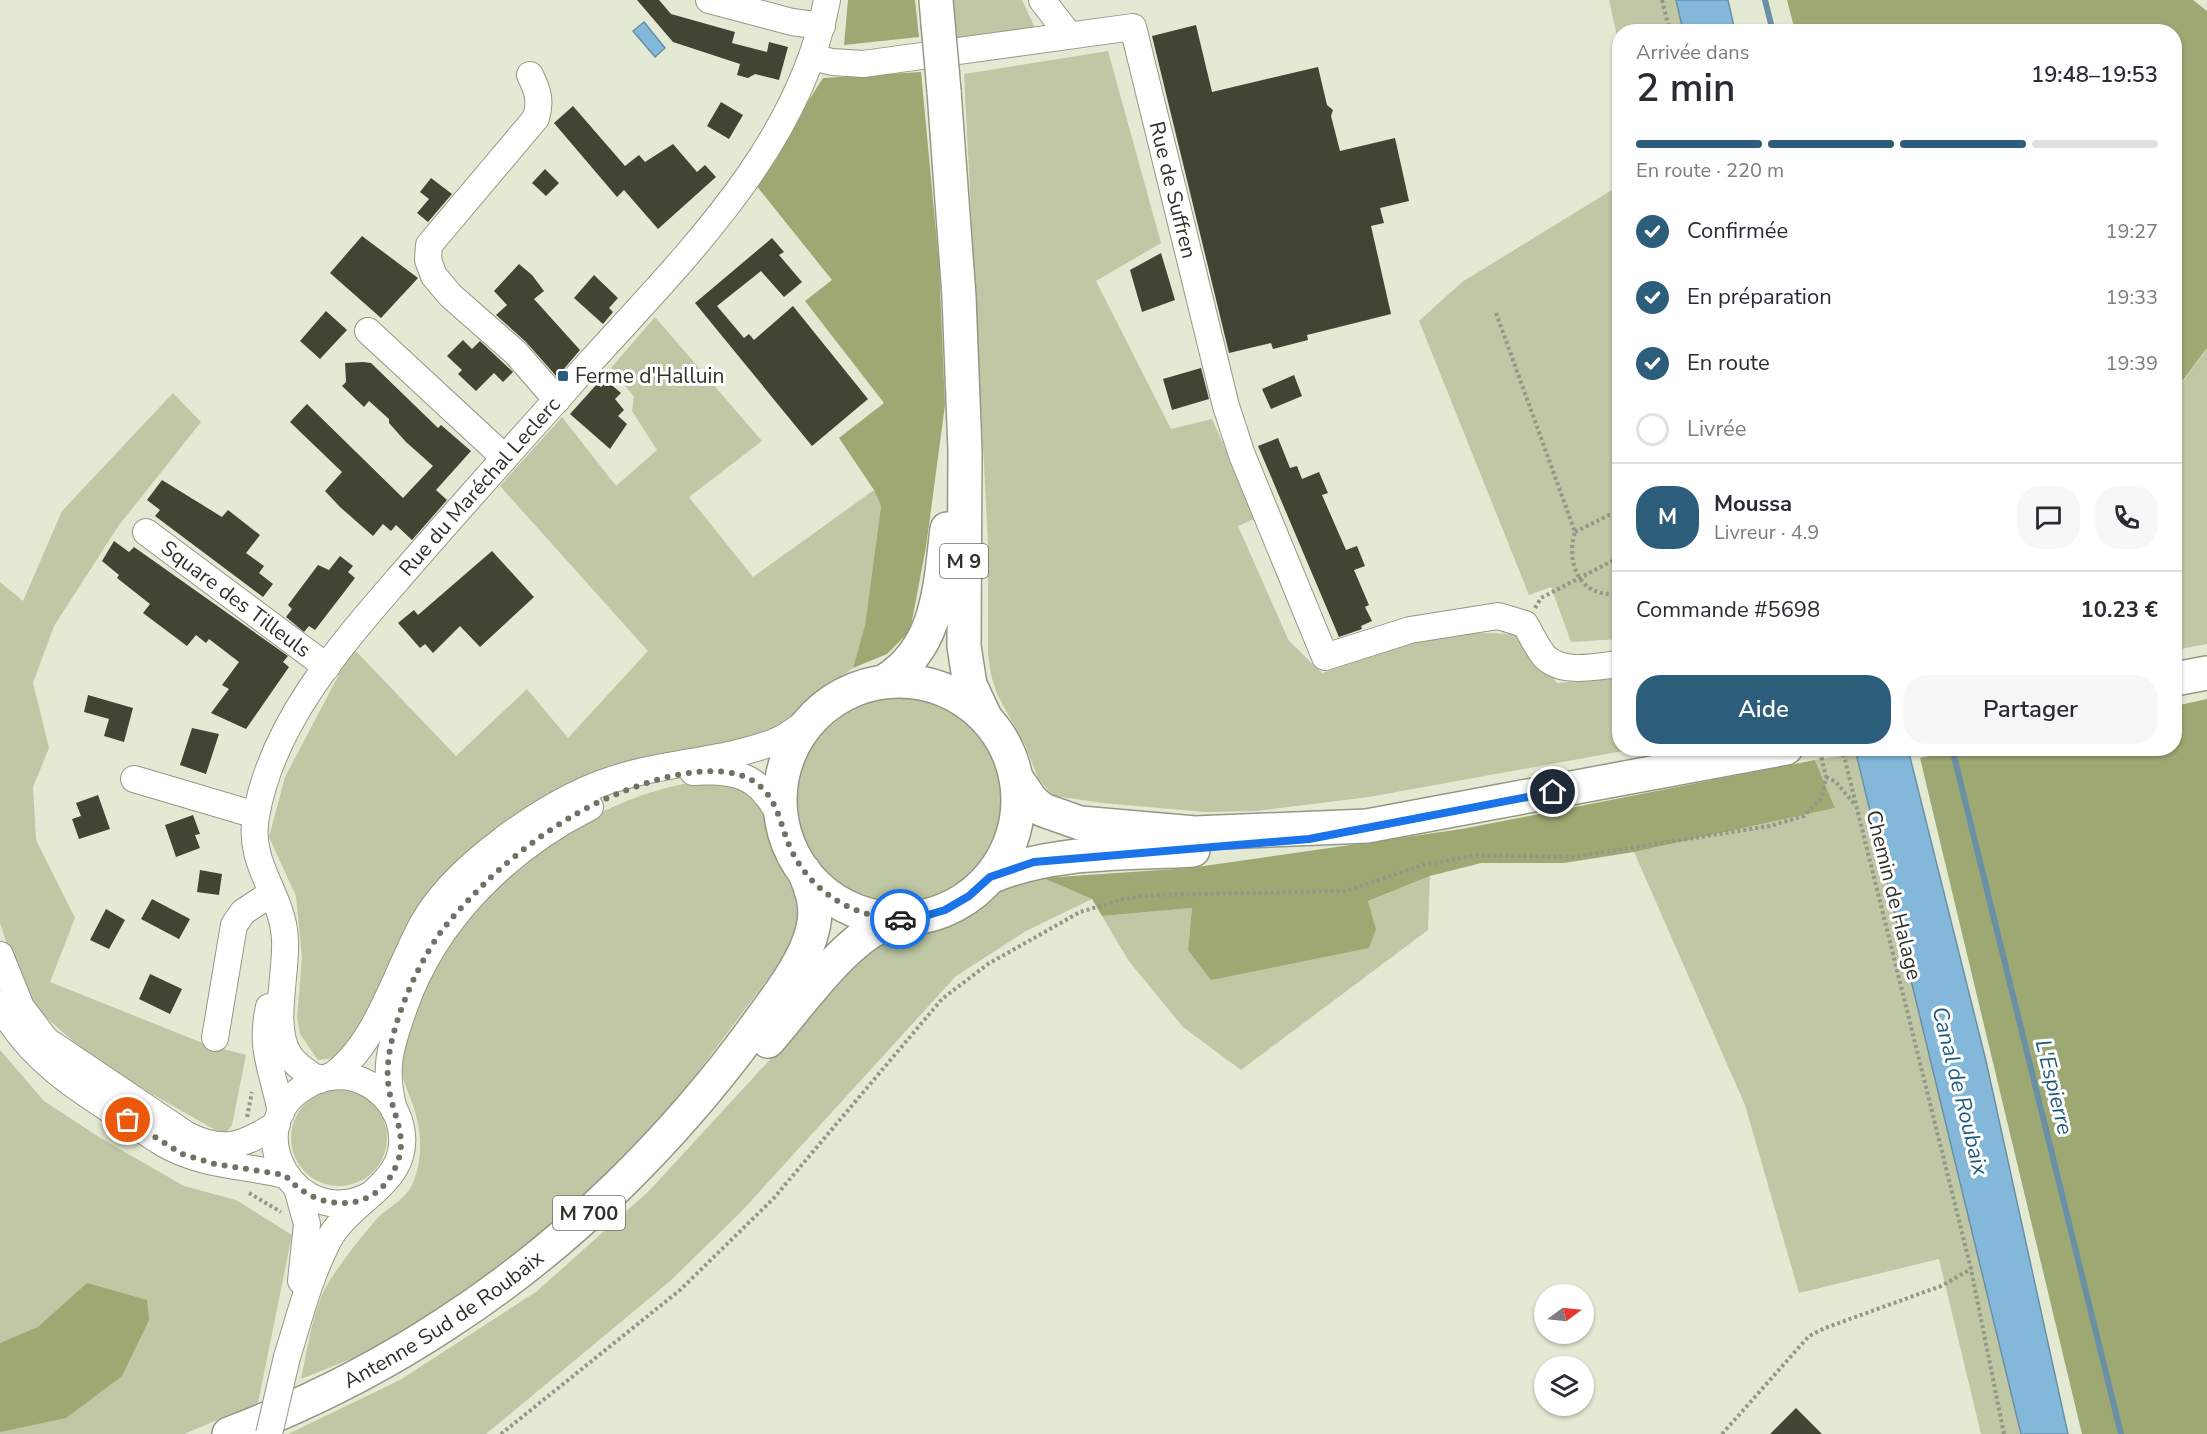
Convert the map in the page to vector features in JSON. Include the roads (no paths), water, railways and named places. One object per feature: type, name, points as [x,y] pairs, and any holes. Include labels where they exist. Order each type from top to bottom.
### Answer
[{"type":"highway","name":"M 9","points":[[937,12],[958,275],[965,477],[965,660],[974,696],[986,718]]},
{"type":"highway","name":"M 9","points":[[885,681],[906,666],[916,654],[932,618],[944,552],[961,399]]},
{"type":"highway","points":[[2182,678],[2207,673]]},
{"type":"highway","points":[[909,919],[882,918],[855,910],[823,891],[804,871],[790,847],[782,820],[780,793],[785,765],[796,740],[812,718],[826,705],[849,691],[885,681],[907,680],[940,687],[969,703],[986,718],[1003,741],[1016,778],[1032,801],[1043,810],[1080,823],[1196,833],[1367,826]]},
{"type":"highway","points":[[990,877],[1017,867],[1052,860],[1284,842],[1330,836],[1367,826],[1747,756]]},
{"type":"highway","points":[[990,877],[1002,860],[1014,830],[1018,809],[1016,778]]},
{"type":"highway","name":"Antenne Sud de Roubaix","points":[[229,1434],[336,1387],[448,1323],[538,1258],[606,1196],[712,1084],[767,1011],[795,967],[810,939],[815,921],[813,894],[804,871]]},
{"type":"highway","name":"Antenne Sud de Roubaix","points":[[268,1434],[388,1375],[464,1328],[532,1281],[585,1236],[659,1164],[850,948],[871,931],[954,906],[977,890],[990,877]]},
{"type":"street","points":[[709,0],[792,22],[822,26]]},
{"type":"street","name":"Rue du Maréchal Leclerc","points":[[324,1078],[291,1059],[281,1036],[285,940],[279,909],[255,855],[253,836],[256,815],[274,754],[304,700],[327,667],[388,591],[655,291],[731,201],[775,134],[802,82],[822,26],[827,0]]},
{"type":"street","points":[[1042,0],[1069,35]]},
{"type":"street","name":"Rue de Suffren","points":[[812,57],[832,62],[863,64],[1133,27],[1234,434],[1325,657],[1410,630],[1498,616],[1525,624],[1545,656],[1557,665],[1576,668],[1612,665]]},
{"type":"street","points":[[530,75],[538,91],[540,106],[536,118],[429,245],[428,260],[434,276],[452,296],[508,345],[557,400]]},
{"type":"street","points":[[368,331],[505,458]]},
{"type":"street","name":"Square des Tilleuls","points":[[146,532],[327,667]]},
{"type":"street","points":[[0,954],[21,1007],[46,1040],[187,1135],[209,1145],[226,1146],[254,1138],[279,1119],[296,1092],[324,1078],[348,1062],[366,1038],[424,922],[436,904],[465,872],[502,841],[547,811],[589,788],[662,766],[762,746],[787,736],[812,718]]},
{"type":"street","points":[[286,1357],[327,1243],[344,1216],[372,1194],[392,1174],[400,1156],[402,1138],[387,1073],[391,1042],[425,958],[459,910],[509,861],[573,816],[616,795],[664,778],[692,772],[727,772],[756,783],[770,798],[782,820]]},
{"type":"street","points":[[134,779],[256,815]]},
{"type":"street","points":[[215,1038],[234,925],[243,912],[272,893]]},
{"type":"street","name":"Rue du Maréchal Leclerc","points":[[279,1119],[264,1042],[266,1020],[285,940]]},
{"type":"street","points":[[0,1004],[18,1036],[40,1059],[182,1154],[291,1181],[317,1200],[349,1203],[372,1194]]},
{"type":"street","points":[[324,1078],[350,1077],[368,1083],[383,1095],[394,1110]]},
{"type":"street","points":[[268,1434],[286,1357],[307,1231],[306,1212],[277,1154],[279,1119]]},
{"type":"water","points":[[1676,0],[1728,0],[1733,24],[1681,24]]},
{"type":"water","points":[[644,22],[665,48],[655,57],[633,31]]},
{"type":"water","name":"Canal de Roubaix","points":[[1857,756],[1910,756],[1986,1061],[2068,1434],[2021,1434]]},
{"type":"waterway","name":"L'Espierre","points":[[1765,0],[1771,24]]},
{"type":"waterway","name":"L'Espierre","points":[[1954,756],[2121,1434]]},
{"type":"place","name":"Ferme d'Halluin","points":[[563,376]]}]
